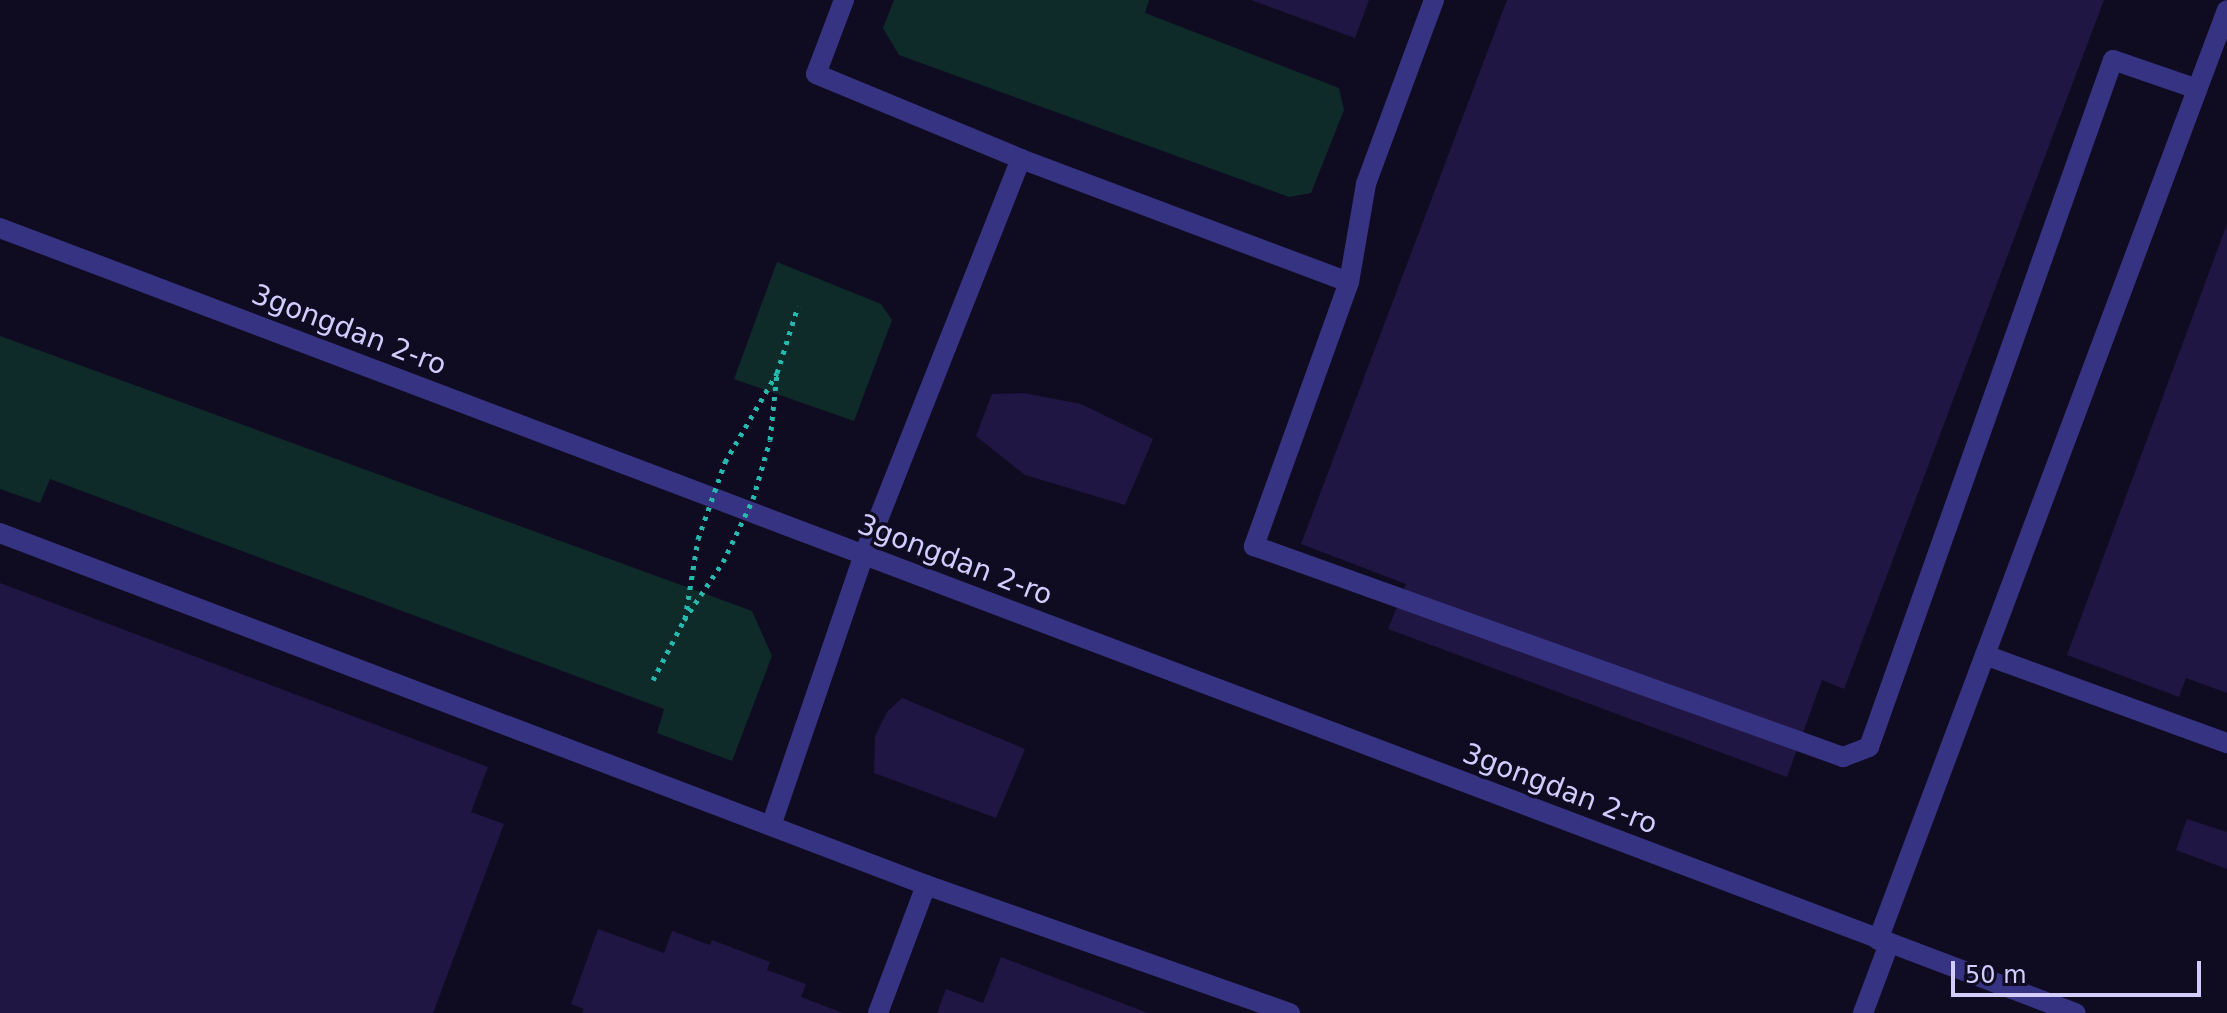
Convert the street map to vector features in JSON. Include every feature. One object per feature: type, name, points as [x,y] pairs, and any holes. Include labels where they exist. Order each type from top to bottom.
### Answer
[{"type":"street","points":[[844,0],[816,74],[1021,159],[1349,282]]},
{"type":"street","points":[[1434,0],[1366,184],[1349,282],[1254,546],[1843,757],[1869,747],[2113,60],[2197,89]]},
{"type":"street","points":[[1863,1013],[1884,942],[1985,655],[2227,10]]},
{"type":"street","points":[[772,823],[864,555],[1021,159]]},
{"type":"street","name":"3gongdan 2-ro","points":[[0,228],[2075,1013]]},
{"type":"street","points":[[0,533],[772,823],[926,885],[1290,1013]]},
{"type":"street","points":[[1985,655],[2227,743]]},
{"type":"street","points":[[878,1013],[926,885]]},
{"type":"path","points":[[653,680],[684,620],[723,562],[753,499],[770,440],[777,373],[798,306]]},
{"type":"path","points":[[684,620],[698,539],[725,462],[777,373]]},
{"type":"green space","points":[[894,0],[1149,0],[1145,13],[1339,88],[1344,110],[1311,193],[1289,197],[899,55],[883,28]]},
{"type":"green space","points":[[777,262],[881,304],[892,320],[854,421],[734,379]]},
{"type":"green space","points":[[0,336],[752,611],[772,656],[732,761],[657,733],[664,709],[50,479],[40,503],[0,489]]},
{"type":"building","points":[[1251,0],[1369,0],[1355,38]]},
{"type":"building","points":[[1507,0],[2104,0],[1844,689],[1822,680],[1787,777],[1388,629],[1406,584],[1301,544]]},
{"type":"building","points":[[2227,224],[2227,693],[2186,678],[2179,697],[2067,655]]},
{"type":"building","points":[[1024,393],[1081,404],[1153,439],[1125,505],[1025,475],[976,436],[992,394]]},
{"type":"building","points":[[0,583],[488,767],[471,812],[504,824],[433,1013],[0,1013]]},
{"type":"building","points":[[902,698],[1025,749],[996,818],[874,773],[875,736],[887,712]]},
{"type":"building","points":[[2187,819],[2227,832],[2227,869],[2176,850]]},
{"type":"building","points":[[598,929],[664,953],[672,931],[710,945],[712,940],[770,962],[767,970],[806,984],[801,997],[843,1013],[582,1013],[584,1009],[571,1004]]},
{"type":"building","points":[[1001,957],[1148,1013],[937,1013],[946,989],[983,1003]]}]
